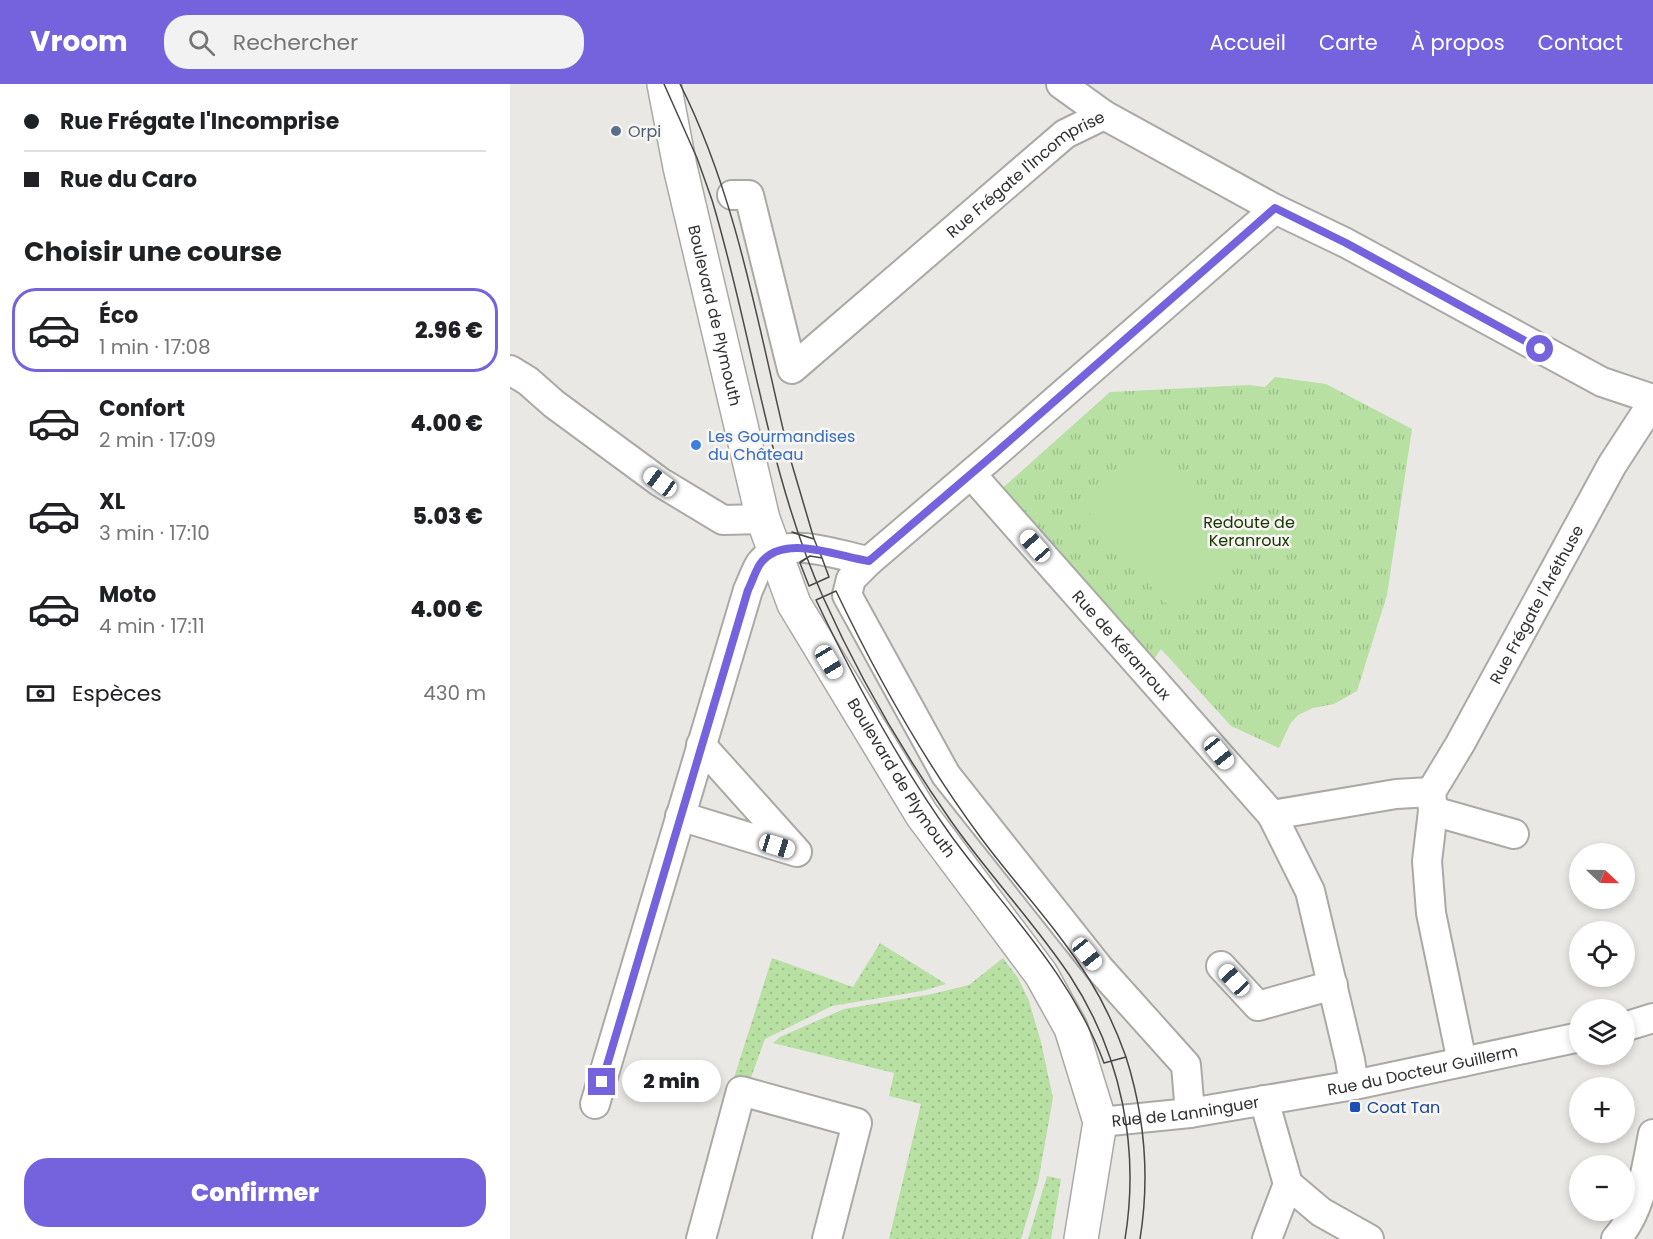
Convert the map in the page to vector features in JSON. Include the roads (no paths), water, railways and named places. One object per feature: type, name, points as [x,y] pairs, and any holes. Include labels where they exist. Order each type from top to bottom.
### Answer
[{"type":"main road","name":"Boulevard de Plymouth","points":[[662,84],[682,179],[763,519],[794,604],[922,815],[1041,974],[1071,1028],[1100,1122],[1081,1239]]},
{"type":"street","points":[[1061,84],[1104,115]]},
{"type":"street","name":"Rue Frégate l'Incomprise","points":[[732,195],[749,195],[793,368],[1065,134],[1104,115],[1602,382],[1653,400]]},
{"type":"street","points":[[1190,1113],[1186,1065],[1099,968],[946,775],[847,596],[851,579],[869,561],[1275,208]]},
{"type":"street","points":[[510,370],[528,381],[554,404],[660,482],[723,520],[763,519]]},
{"type":"street","name":"Rue Frégate l'Aréthuse","points":[[1462,1062],[1431,913],[1427,861],[1432,802],[1460,744],[1612,465],[1653,400]]},
{"type":"street","name":"Rue de Kéranroux","points":[[971,474],[1272,815],[1310,891],[1354,1085]]},
{"type":"street","points":[[595,1104],[748,590],[761,563],[775,553],[794,548],[818,548],[846,558],[869,561]]},
{"type":"street","points":[[680,816],[797,852],[701,745]]},
{"type":"street","points":[[1272,815],[1396,794],[1432,802],[1514,834]]},
{"type":"street","points":[[1221,966],[1258,1006],[1333,985]]},
{"type":"street","points":[[1635,1024],[1653,1018]]},
{"type":"street","name":"Rue du Docteur Guillerm","points":[[1264,1100],[1354,1085],[1569,1039]]},
{"type":"street","points":[[700,1239],[741,1091],[857,1123],[827,1239]]},
{"type":"street","name":"Rue de Lanninguer","points":[[1100,1122],[1190,1113],[1264,1100],[1288,1184]]},
{"type":"street","points":[[1616,1239],[1625,1228],[1644,1181],[1653,1134]]},
{"type":"street","points":[[1267,1239],[1288,1184],[1321,1212],[1369,1239]]},
{"type":"tram line","points":[[664,84],[697,158],[712,200],[774,451],[804,549],[823,597],[866,684],[915,767],[965,841],[1070,976],[1088,1006],[1102,1037],[1114,1069],[1128,1136],[1130,1170],[1125,1239]]},
{"type":"tram line","points":[[680,84],[716,168],[753,299],[784,433],[763,438]]},
{"type":"tram line","points":[[769,456],[788,451],[814,539],[792,532]]},
{"type":"tram line","points":[[794,533],[814,539],[822,558],[810,556],[800,562]]},
{"type":"tram line","points":[[810,556],[822,558],[829,577],[809,586],[800,563],[810,556]]},
{"type":"tram line","points":[[836,591],[885,687],[921,749],[994,856],[1077,961],[1105,1007],[1126,1057],[1104,1063],[1090,1031],[1056,972],[952,837],[914,780],[862,692],[816,600],[836,591]]},
{"type":"tram line","points":[[1119,1059],[1126,1057],[1138,1102],[1144,1147],[1145,1193],[1140,1239]]},
{"type":"place","name":"Orpi","points":[[616,131]]},
{"type":"place","name":"Les Gourmandises du Château","points":[[696,445]]},
{"type":"place","name":"Coat Tan","points":[[1355,1107]]},
{"type":"park label","name":"Redoute de Keranroux","points":[[1249,531]]}]
